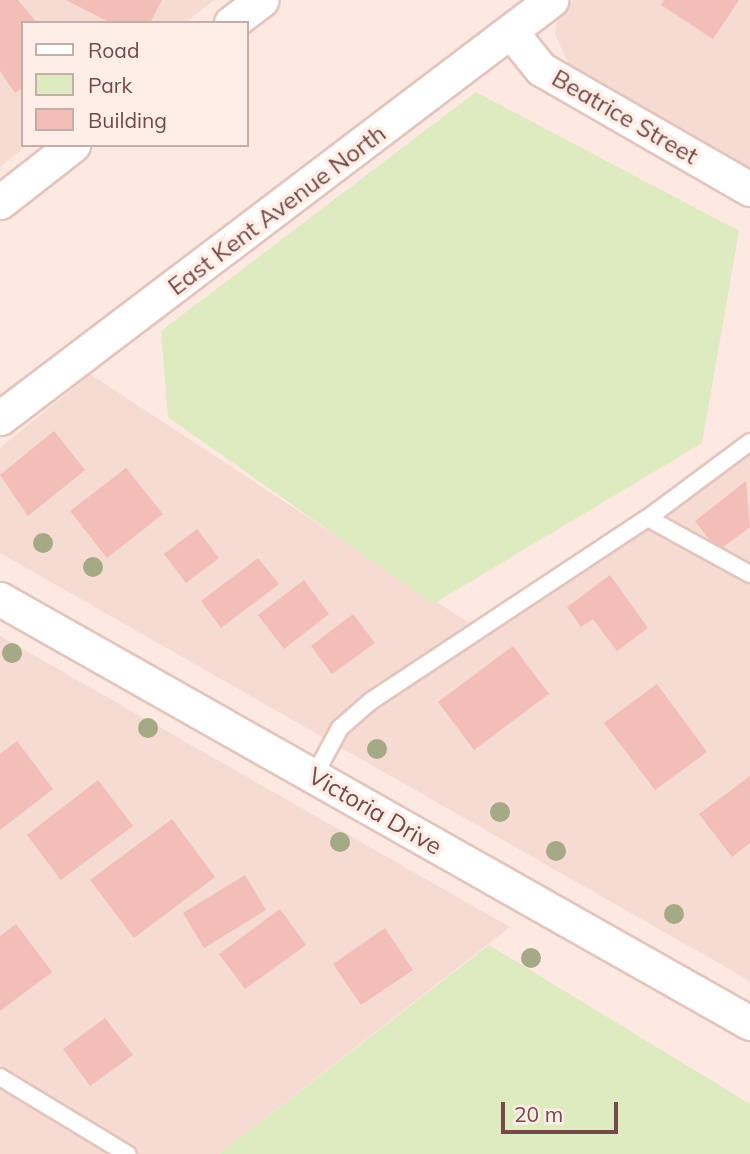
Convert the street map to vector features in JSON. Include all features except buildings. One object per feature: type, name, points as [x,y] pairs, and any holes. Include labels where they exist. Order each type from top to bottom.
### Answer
[{"type":"street","points":[[234,21],[261,0]]},
{"type":"street","name":"East Kent Avenue North","points":[[0,418],[551,0]]},
{"type":"street","name":"Beatrice Street","points":[[511,32],[541,69],[750,189]]},
{"type":"street","points":[[0,202],[71,147]]},
{"type":"street","name":"Victoria Drive","points":[[0,599],[750,1023]]},
{"type":"lane","points":[[314,776],[340,728],[371,701],[648,518],[750,442]]},
{"type":"lane","points":[[648,518],[750,574]]},
{"type":"lane","points":[[0,1077],[127,1154]]},
{"type":"shaded area","points":[[0,0],[214,0],[188,21],[21,21],[21,147],[25,147],[0,167]]},
{"type":"shaded area","points":[[573,0],[750,0],[750,172],[584,78],[566,60],[555,33],[557,19]]},
{"type":"shaded area","points":[[90,374],[478,629],[750,442],[750,981],[0,553],[0,448]]},
{"type":"shaded area","points":[[0,636],[510,927],[219,1154],[0,1154]]},
{"type":"green space","points":[[476,92],[739,231],[702,443],[433,604],[168,417],[161,331]]},
{"type":"green space","points":[[489,945],[750,1104],[750,1154],[219,1154]]}]
